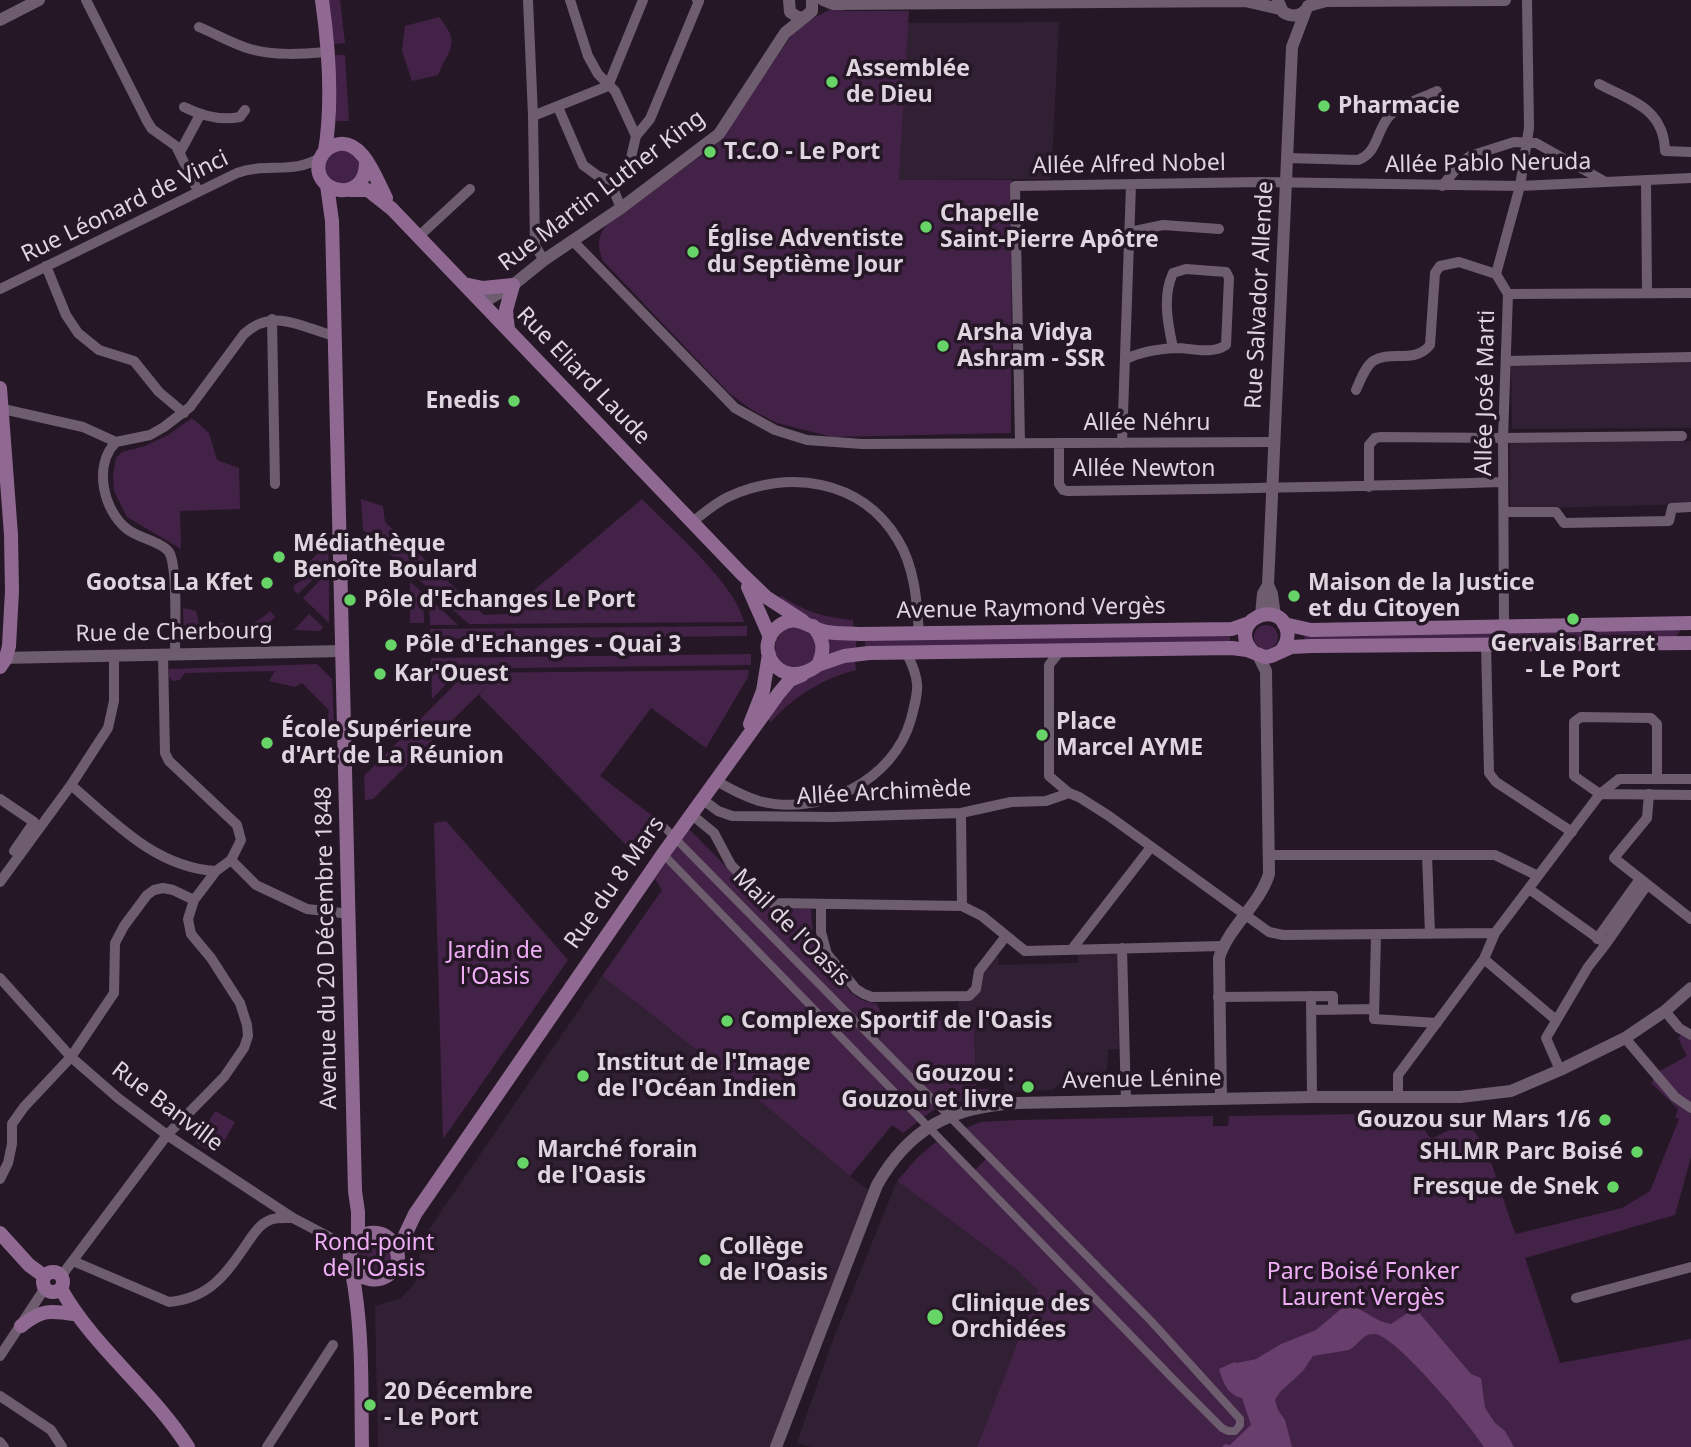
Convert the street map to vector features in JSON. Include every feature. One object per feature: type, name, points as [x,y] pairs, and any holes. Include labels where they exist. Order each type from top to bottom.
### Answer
[{"type":"main road","points":[[321,0],[328,52],[329,124],[319,158],[319,174],[327,185],[332,221]]},
{"type":"main road","points":[[329,124],[346,143],[357,148],[366,162],[362,181],[346,190],[332,221]]},
{"type":"main road","points":[[319,158],[330,146],[346,143]]},
{"type":"main road","name":"Rue Eliard Laude","points":[[366,162],[392,209]]},
{"type":"main road","points":[[327,185],[346,190]]},
{"type":"main road","name":"Rue Eliard Laude","points":[[346,190],[368,190],[392,209],[741,573],[766,597],[808,624]]},
{"type":"main road","name":"Avenue du 20 Décembre 1848","points":[[332,221],[355,1191],[366,1237]]},
{"type":"main road","points":[[463,283],[477,287],[513,285],[506,310],[508,330]]},
{"type":"main road","points":[[481,302],[486,290],[496,286]]},
{"type":"main road","points":[[0,388],[3,409],[6,540],[11,569],[10,638],[2,661]]},
{"type":"main road","name":"Rue Eliard Laude","points":[[741,573],[756,601],[770,637]]},
{"type":"main road","points":[[795,620],[808,624],[822,640],[823,649],[818,665],[802,675],[793,675],[778,669],[769,654],[770,637],[780,625],[795,620]]},
{"type":"main road","points":[[1279,653],[1287,641],[1267,620],[1245,635],[1246,642],[1256,654],[1271,656],[1301,647],[1691,643]]},
{"type":"main road","name":"Avenue Raymond Vergès","points":[[808,624],[825,632],[919,634],[1232,629],[1267,620],[1311,630],[1691,623]]},
{"type":"main road","name":"Avenue Raymond Vergès","points":[[818,665],[844,656],[906,652],[1224,648],[1256,654]]},
{"type":"main road","name":"Rue du 8 Mars","points":[[735,753],[763,691],[769,654]]},
{"type":"main road","name":"Rue du 8 Mars","points":[[397,1252],[415,1214],[663,853],[669,833],[691,814],[784,686],[802,675]]},
{"type":"main road","name":"Rue du 8 Mars","points":[[366,1237],[403,1225],[415,1214]]},
{"type":"main road","points":[[0,1233],[45,1282],[55,1271],[74,1314],[166,1416],[188,1447]]},
{"type":"main road","points":[[358,1306],[364,1289],[375,1280],[389,1275],[394,1269],[397,1252],[392,1241],[366,1237],[350,1249],[358,1306],[362,1447]]},
{"type":"main road","points":[[351,1265],[361,1277],[375,1280]]},
{"type":"main road","points":[[21,1326],[43,1312],[74,1314]]},
{"type":"street","points":[[0,20],[39,0]]},
{"type":"street","points":[[86,0],[147,121],[152,129],[173,143],[180,152],[198,191]]},
{"type":"street","points":[[528,0],[535,246],[544,260]]},
{"type":"street","points":[[570,0],[588,56],[598,74],[615,91],[636,136]]},
{"type":"street","points":[[533,116],[608,86],[643,0]]},
{"type":"street","points":[[788,4],[794,16],[828,2],[1247,0],[1280,7],[1293,16],[1308,5],[1326,1],[1505,0]]},
{"type":"street","points":[[1356,390],[1374,360],[1417,355],[1430,345],[1436,273],[1440,266],[1459,262],[1496,274],[1520,186],[1529,128],[1527,0]]},
{"type":"street","points":[[621,208],[614,191],[616,182],[630,162],[636,136],[650,119],[698,1]]},
{"type":"street","name":"Rue Martin Luther King","points":[[785,33],[788,4]]},
{"type":"street","name":"Rue Salvador Allende","points":[[1267,620],[1292,47],[1308,5]]},
{"type":"street","points":[[1280,7],[1292,47]]},
{"type":"street","name":"Rue Martin Luther King","points":[[481,302],[513,285],[719,134],[785,33],[809,9]]},
{"type":"street","points":[[199,27],[264,52],[328,52]]},
{"type":"street","points":[[1599,84],[1650,111],[1665,136],[1665,151],[1691,152]]},
{"type":"street","points":[[1287,158],[1358,160],[1365,157],[1371,152],[1387,118],[1437,91]]},
{"type":"street","points":[[184,107],[200,115],[237,118],[246,110]]},
{"type":"street","points":[[558,107],[583,165],[598,176],[616,182]]},
{"type":"street","points":[[180,152],[200,115]]},
{"type":"street","points":[[1442,186],[1470,156],[1514,142],[1536,143],[1604,182]]},
{"type":"street","name":"Rue Léonard de Vinci","points":[[0,289],[248,169],[289,169],[319,158]]},
{"type":"street","name":"Allée Pablo Neruda","points":[[1286,184],[1520,186],[1691,178]]},
{"type":"street","points":[[1646,180],[1647,293]]},
{"type":"street","name":"Allée Alfred Nobel","points":[[1020,443],[1015,186],[1286,184]]},
{"type":"street","points":[[1122,443],[1132,185]]},
{"type":"street","points":[[418,237],[470,188]]},
{"type":"street","points":[[1130,232],[1163,225],[1219,229]]},
{"type":"street","name":"Allée Néhru","points":[[572,240],[719,393],[751,418],[775,430],[807,440],[834,443],[1274,442]]},
{"type":"street","points":[[46,266],[61,304],[78,332],[99,350],[134,361],[159,392],[184,413]]},
{"type":"street","points":[[1126,359],[1141,353],[1173,348],[1217,350],[1226,345],[1229,278],[1226,272],[1186,269],[1173,273],[1167,300],[1173,348]]},
{"type":"street","name":"Allée José Marti","points":[[1496,274],[1508,294],[1503,438],[1504,626]]},
{"type":"street","points":[[1508,294],[1691,293]]},
{"type":"street","points":[[3,409],[83,427],[116,442],[150,435],[184,413],[243,334],[255,324],[272,319],[334,336]]},
{"type":"street","points":[[272,319],[275,484]]},
{"type":"street","points":[[1507,361],[1691,357]]},
{"type":"street","points":[[1369,487],[1369,445],[1375,438],[1687,436]]},
{"type":"street","points":[[61,1282],[100,1222],[167,1135],[224,1077],[239,1057],[248,1036],[245,1014],[240,1003],[211,958],[191,934],[188,919],[194,900],[216,871],[232,860],[241,840],[237,825],[177,770],[165,753],[174,570],[168,550],[128,530],[110,507],[104,489],[103,473],[108,453],[116,442]]},
{"type":"street","name":"Allée Newton","points":[[1059,443],[1059,484],[1067,491],[1272,486],[1369,487],[1503,482]]},
{"type":"street","points":[[692,522],[724,499],[757,486],[794,481],[811,482],[845,492],[870,509],[897,539],[911,573],[919,634]]},
{"type":"street","points":[[1505,512],[1556,512],[1564,523],[1669,521],[1672,508],[1691,508]]},
{"type":"street","points":[[0,557],[11,569]]},
{"type":"street","points":[[1486,644],[1489,772],[1496,782],[1572,832]]},
{"type":"street","points":[[1032,650],[1049,665]]},
{"type":"street","points":[[1061,650],[1049,665],[1049,776],[1069,793],[1109,816],[1261,927],[1276,934],[1494,933]]},
{"type":"street","name":"Rue de Cherbourg","points":[[2,661],[343,651]]},
{"type":"street","points":[[715,780],[740,795],[762,802],[789,803],[837,797],[860,786],[894,753],[908,729],[918,693],[917,672],[906,652]]},
{"type":"street","points":[[1266,671],[1279,653]]},
{"type":"street","points":[[1221,1099],[1219,958],[1222,946],[1267,881],[1269,855],[1266,671],[1256,654]]},
{"type":"street","points":[[0,882],[71,785],[108,728],[114,701],[114,656]]},
{"type":"street","points":[[1657,779],[1657,724],[1651,718],[1581,717],[1574,722],[1574,776],[1600,794],[1691,795]]},
{"type":"street","points":[[1398,1097],[1398,1075],[1484,960],[1494,933],[1600,794],[1619,779],[1691,779]]},
{"type":"street","points":[[71,785],[126,834],[153,852],[185,866],[216,871]]},
{"type":"street","name":"Allée Archimède","points":[[702,799],[718,811],[732,816],[833,817],[961,813],[1011,802],[1046,801],[1069,793]]},
{"type":"street","points":[[1649,794],[1647,818],[1614,858],[1691,919]]},
{"type":"street","points":[[0,799],[34,822],[14,851]]},
{"type":"street","points":[[961,813],[962,906]]},
{"type":"street","points":[[691,814],[714,833],[731,865],[766,900],[778,904],[962,906],[982,916],[1025,951],[1222,946]]},
{"type":"street","name":"Mail de l'Oasis","points":[[663,853],[1217,1423],[1228,1431],[1235,1431],[1240,1425],[1240,1419],[1196,1368],[950,1115],[669,833]]},
{"type":"street","points":[[1072,949],[1151,847]]},
{"type":"street","points":[[1269,855],[1495,855],[1538,876]]},
{"type":"street","points":[[1427,855],[1430,934]]},
{"type":"street","points":[[232,860],[256,885],[307,909],[350,914]]},
{"type":"street","points":[[1560,1070],[1546,1040],[1601,941],[1644,882]]},
{"type":"street","points":[[1529,889],[1601,941]]},
{"type":"street","points":[[0,1179],[8,1163],[12,1124],[24,1107],[71,1057],[114,993],[115,943],[147,895],[154,890],[173,890],[194,900]]},
{"type":"street","points":[[821,904],[822,942],[827,954],[856,989],[872,997],[968,996],[975,989],[979,971],[1006,936]]},
{"type":"street","points":[[1376,935],[1374,1019],[1437,1023]]},
{"type":"street","points":[[1122,948],[1125,1102]]},
{"type":"street","points":[[1484,960],[1556,1020]]},
{"type":"street","name":"Rue Banville","points":[[0,978],[71,1057],[118,1098],[167,1135],[293,1217],[333,1239],[351,1265]]},
{"type":"street","name":"Avenue Lénine","points":[[776,1447],[877,1185],[898,1153],[928,1127],[950,1115],[993,1104],[1312,1097],[1474,1097],[1511,1091],[1625,1038],[1665,1011],[1691,988]]},
{"type":"street","points":[[1311,996],[1312,1097]]},
{"type":"street","points":[[1218,997],[1333,996],[1333,1010]]},
{"type":"street","points":[[1311,1010],[1374,1009]]},
{"type":"street","points":[[1665,1011],[1679,1028],[1691,1035]]},
{"type":"street","points":[[1625,1038],[1675,1097],[1691,1108]]},
{"type":"street","points":[[74,1261],[169,1301],[181,1300],[201,1294],[216,1282],[265,1222],[275,1218],[293,1217]]},
{"type":"street","name":"Rue Banville","points":[[333,1239],[366,1237]]},
{"type":"street","points":[[1576,1298],[1691,1267]]},
{"type":"street","points":[[0,1356],[21,1326],[45,1282]]},
{"type":"street","points":[[267,1447],[333,1345]]},
{"type":"street","points":[[0,1396],[51,1430],[62,1447]]},
{"type":"street","points":[[0,1442],[4,1447]]},
{"type":"shaded area","points":[[1059,22],[1051,179],[899,180],[908,23]]},
{"type":"shaded area","points":[[1691,360],[1691,428],[1512,429],[1511,361]]},
{"type":"shaded area","points":[[1691,441],[1691,504],[1510,509],[1510,443]]},
{"type":"shaded area","points":[[1078,954],[1117,954],[1119,1049],[1108,1049],[1107,1070],[1104,1073],[1072,1073],[1053,1090],[1005,1092],[1003,1078],[980,1079],[976,1076],[974,1022],[958,1022],[958,1001],[972,1000],[982,988],[981,974],[993,958],[998,957],[999,965],[1078,963]]},
{"type":"shaded area","points":[[602,976],[869,1190],[771,1447],[378,1447],[375,1306],[401,1298],[415,1283],[420,1264],[419,1244]]},
{"type":"shaded area","name":"Clinique des Orchidées","points":[[897,1181],[1015,1268],[1039,1290],[977,1447],[811,1447],[797,1443],[831,1345]]},
{"type":"shaded area","points":[[1349,1306],[1391,1324],[1415,1308],[1471,1374],[1481,1378],[1485,1408],[1495,1423],[1505,1431],[1514,1447],[1484,1447],[1415,1365],[1385,1339],[1371,1334],[1349,1350],[1313,1356],[1303,1371],[1280,1392],[1275,1400],[1285,1420],[1292,1447],[1222,1447],[1225,1444],[1230,1445],[1251,1425],[1242,1398],[1229,1391],[1219,1369],[1234,1362],[1256,1359],[1281,1344],[1316,1330],[1341,1309]]},
{"type":"green space","points":[[328,0],[340,0],[345,43],[334,44]]},
{"type":"green space","points":[[844,8],[844,11],[909,11],[899,180],[1012,180],[1011,433],[832,437],[777,423],[752,410],[729,393],[603,261],[599,240],[609,223],[717,144],[799,25],[829,10]]},
{"type":"green space","points":[[439,17],[452,40],[449,51],[438,75],[412,81],[402,51],[405,26]]},
{"type":"green space","points":[[333,55],[345,55],[349,121],[336,121]]},
{"type":"green space","points":[[357,148],[362,181],[331,188],[321,157],[325,151]]},
{"type":"green space","points":[[192,418],[209,433],[217,460],[239,468],[240,509],[180,511],[181,549],[127,517],[114,491],[113,475],[116,458],[122,452],[145,446],[168,435]]},
{"type":"green space","points":[[361,499],[383,506],[385,522],[484,615],[506,614],[642,499],[715,574],[738,607],[744,622],[469,624],[363,530]]},
{"type":"green space","points":[[318,548],[328,548],[329,564],[298,594],[293,589],[295,584],[301,581]]},
{"type":"green space","points":[[329,571],[329,623],[303,598]]},
{"type":"green space","points":[[410,582],[423,593],[424,623],[410,623]]},
{"type":"green space","points":[[781,596],[815,613],[853,620],[853,628],[829,627],[797,613],[778,599]]},
{"type":"green space","points":[[429,598],[458,625],[430,625]]},
{"type":"green space","points":[[183,608],[196,611],[199,624],[213,625],[215,639],[184,640]]},
{"type":"green space","points":[[270,611],[275,617],[253,638],[219,639],[219,623],[252,623]]},
{"type":"green space","points":[[309,614],[323,627],[320,631],[294,630]]},
{"type":"green space","points":[[1266,625],[1275,628],[1278,637],[1275,646],[1266,649],[1257,646],[1254,637],[1257,628]]},
{"type":"green space","points":[[747,626],[747,636],[430,639],[430,629]]},
{"type":"green space","points":[[796,627],[811,633],[817,648],[811,663],[796,669],[781,663],[775,648],[781,633]]},
{"type":"green space","points":[[1680,630],[1676,638],[1502,641],[1500,632]]},
{"type":"green space","points":[[1494,631],[1496,641],[1304,643],[1305,633]]},
{"type":"green space","points":[[1230,634],[1230,644],[865,649],[865,639]]},
{"type":"green space","points":[[827,637],[856,640],[856,649],[828,658]]},
{"type":"green space","points":[[751,654],[751,665],[431,669],[431,658]]},
{"type":"green space","points":[[855,661],[856,670],[809,690],[789,704],[771,722],[766,718],[788,688],[831,664]]},
{"type":"green space","points":[[317,664],[332,679],[334,726],[327,723],[329,710],[302,683],[295,687],[269,681],[275,671],[185,673],[180,680],[173,681],[169,677],[169,669]]},
{"type":"green space","points":[[749,670],[748,677],[706,748],[651,708],[600,776],[654,817],[628,847],[479,695],[488,685],[373,799],[365,800],[364,776],[466,673]]},
{"type":"green space","points":[[431,672],[458,672],[432,699]]},
{"type":"green space","name":"Jardin de l'Oasis","points":[[446,821],[568,960],[443,1139],[434,823]]},
{"type":"green space","points":[[689,829],[767,908],[811,909],[813,934],[822,955],[851,993],[862,1000],[877,1004],[883,1017],[958,1015],[958,1022],[974,1022],[976,1089],[988,1089],[989,1092],[933,1110],[903,1133],[892,1125],[850,1176],[720,1068],[602,976],[662,890],[655,879]]},
{"type":"green space","name":"Parc Boisé Fonker Laurent Vergès","points":[[1681,1035],[1691,1039],[1691,1157],[1675,1215],[1525,1258],[1560,1363],[1691,1339],[1691,1447],[977,1447],[1038,1290],[1015,1268],[897,1181],[918,1157],[937,1141],[970,1175],[991,1154],[966,1128],[981,1122],[1213,1116],[1213,1126],[1228,1126],[1229,1116],[1367,1114],[1367,1118],[1414,1116],[1431,1139],[1466,1122],[1490,1160],[1516,1234],[1622,1208],[1650,1191],[1679,1119],[1675,1117],[1678,1109],[1651,1083],[1660,1071],[1687,1056],[1678,1038]]},
{"type":"green space","points":[[215,1111],[235,1122],[216,1155],[196,1143]]},
{"type":"green space","name":"Rond-point de l'Oasis","points":[[386,1236],[397,1263],[368,1280],[350,1256],[354,1242]]},
{"type":"place","name":"Assemblée de Dieu","points":[[832,82]]},
{"type":"place","name":"Pharmacie","points":[[1324,106]]},
{"type":"place","name":"T.C.O - Le Port","points":[[710,152]]},
{"type":"place","name":"Chapelle Saint-Pierre Apôtre","points":[[926,227]]},
{"type":"place","name":"Église Adventiste du Septième Jour","points":[[693,252]]},
{"type":"place","name":"Arsha Vidya Ashram - SSR","points":[[943,346]]},
{"type":"place","name":"Enedis","points":[[514,401]]},
{"type":"place","name":"Médiathèque Benoîte Boulard","points":[[279,557]]},
{"type":"place","name":"Gootsa La Kfet","points":[[267,583]]},
{"type":"place","name":"Maison de la Justice et du Citoyen","points":[[1294,596]]},
{"type":"place","name":"Pôle d'Echanges Le Port","points":[[350,600]]},
{"type":"place","name":"Gervais Barret - Le Port","points":[[1573,619]]},
{"type":"place","name":"Pôle d'Echanges - Quai 3","points":[[391,645]]},
{"type":"place","name":"Kar'Ouest","points":[[380,674]]},
{"type":"place","name":"Place Marcel AYME","points":[[1042,735]]},
{"type":"place","name":"École Supérieure d'Art de La Réunion","points":[[267,743]]},
{"type":"place","name":"Complexe Sportif de l'Oasis","points":[[727,1021]]},
{"type":"place","name":"Institut de l'Image de l'Océan Indien","points":[[583,1076]]},
{"type":"place","name":"Gouzou : Gouzou et livre","points":[[1028,1087]]},
{"type":"place","name":"Gouzou sur Mars 1/6","points":[[1605,1120]]},
{"type":"place","name":"SHLMR Parc Boisé","points":[[1637,1152]]},
{"type":"place","name":"Marché forain de l'Oasis","points":[[523,1163]]},
{"type":"place","name":"Fresque de Snek","points":[[1613,1187]]},
{"type":"place","name":"Collège de l'Oasis","points":[[705,1260]]},
{"type":"place","name":"Clinique des Orchidées","points":[[935,1317]]},
{"type":"place","name":"20 Décembre - Le Port","points":[[370,1405]]}]
